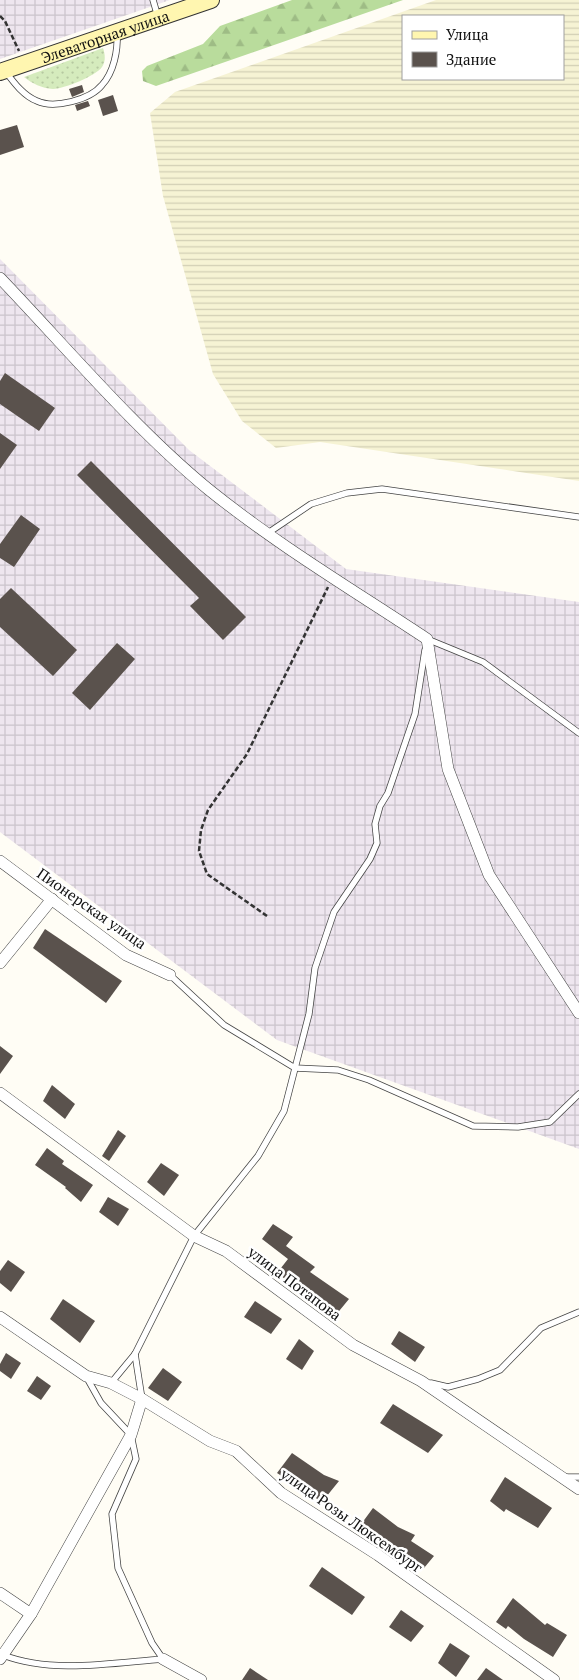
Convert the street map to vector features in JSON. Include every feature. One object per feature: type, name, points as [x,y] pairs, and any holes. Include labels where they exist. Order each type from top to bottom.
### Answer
[{"type":"main road","name":"Элеваторная улица","points":[[2,72],[117,34],[211,0]]},
{"type":"street","points":[[0,278],[159,445],[208,489],[268,533],[427,639],[448,769],[489,874],[579,1013]]},
{"type":"street","name":"Пионерская улица","points":[[0,861],[126,955],[170,975]]},
{"type":"street","points":[[0,963],[52,900]]},
{"type":"street","name":"улица Потапова","points":[[0,1093],[194,1236],[226,1251],[353,1345],[421,1381],[579,1489]]},
{"type":"street","name":"улица Розы Люксембург","points":[[0,1317],[86,1376],[111,1383],[142,1399],[210,1441],[236,1451],[281,1493],[378,1555],[554,1680]]},
{"type":"street","points":[[2,1657],[31,1614],[131,1435],[142,1399]]},
{"type":"street","points":[[0,1592],[31,1614]]},
{"type":"street","points":[[163,1659],[201,1680]]},
{"type":"lane","points":[[153,0],[158,19]]},
{"type":"lane","points":[[2,72],[17,87],[37,101],[58,105],[70,102],[102,86],[116,55],[118,47],[117,34]]},
{"type":"lane","points":[[268,533],[311,504],[347,493],[382,489],[579,516]]},
{"type":"lane","points":[[111,1383],[135,1354],[194,1236],[258,1156],[284,1111],[310,1014],[315,968],[334,912],[370,859],[377,843],[375,824],[380,806],[388,793],[415,714],[427,639],[483,662],[579,733]]},
{"type":"lane","points":[[170,975],[224,1025],[295,1068],[346,1072],[369,1080],[473,1126],[518,1127],[550,1122],[579,1094]]},
{"type":"lane","points":[[421,1381],[448,1387],[478,1379],[500,1370],[541,1328],[579,1312]]},
{"type":"lane","points":[[135,1354],[142,1399]]},
{"type":"lane","points":[[2,1657],[21,1662],[75,1666],[163,1659],[152,1642],[118,1568],[112,1514],[136,1459],[131,1435],[101,1403],[86,1376]]},
{"type":"lane","points":[[562,1477],[579,1478]]},
{"type":"path","points":[[0,16],[6,21],[25,64]]},
{"type":"path","points":[[267,916],[207,874],[199,852],[201,830],[208,810],[247,754],[333,576]]},
{"type":"shaded area","points":[[0,0],[170,0],[0,59]]},
{"type":"shaded area","points":[[436,0],[579,0],[579,481],[320,442],[276,448],[242,421],[213,374],[163,196],[150,113],[175,92]]},
{"type":"shaded area","points":[[0,259],[189,450],[346,569],[579,602],[579,1149],[277,1040],[0,832]]},
{"type":"green space","points":[[292,0],[403,0],[156,86],[143,81],[142,71],[147,66],[203,44],[220,26]]},
{"type":"green space","points":[[103,48],[105,58],[99,71],[71,84],[53,89],[37,85],[24,77]]},
{"type":"building","points":[[82,85],[84,92],[72,97],[69,89]]},
{"type":"building","points":[[113,95],[118,111],[103,116],[98,100]]},
{"type":"building","points":[[88,101],[90,106],[77,111],[75,105]]},
{"type":"building","points":[[17,125],[24,147],[0,155],[0,130]]},
{"type":"building","points":[[5,373],[55,408],[39,431],[0,404],[0,381]]},
{"type":"building","points":[[0,433],[17,445],[0,469]]},
{"type":"building","points":[[91,461],[246,617],[223,640],[190,606],[199,598],[77,475]]},
{"type":"building","points":[[21,515],[40,529],[14,567],[0,558],[0,544]]},
{"type":"building","points":[[11,588],[77,650],[53,676],[0,627],[0,599]]},
{"type":"building","points":[[117,643],[135,659],[90,710],[72,693]]},
{"type":"building","points":[[45,929],[122,981],[106,1003],[33,948]]},
{"type":"building","points":[[0,1046],[13,1056],[0,1074]]},
{"type":"building","points":[[52,1085],[75,1104],[65,1119],[43,1101]]},
{"type":"building","points":[[118,1130],[126,1136],[109,1161],[102,1156]]},
{"type":"building","points":[[47,1148],[64,1161],[62,1164],[93,1185],[81,1202],[66,1187],[35,1165]]},
{"type":"building","points":[[161,1163],[179,1175],[164,1196],[147,1182]]},
{"type":"building","points":[[108,1197],[129,1209],[118,1226],[99,1212]]},
{"type":"building","points":[[273,1224],[293,1237],[286,1246],[315,1267],[310,1272],[349,1299],[335,1316],[277,1273],[288,1259],[262,1239]]},
{"type":"building","points":[[8,1260],[25,1272],[11,1292],[0,1283],[0,1271]]},
{"type":"building","points":[[63,1299],[95,1321],[80,1343],[50,1319]]},
{"type":"building","points":[[255,1301],[282,1319],[271,1334],[244,1317]]},
{"type":"building","points":[[399,1331],[425,1347],[415,1362],[391,1344]]},
{"type":"building","points":[[299,1339],[314,1351],[302,1370],[286,1359]]},
{"type":"building","points":[[6,1353],[21,1363],[11,1379],[0,1371],[0,1364]]},
{"type":"building","points":[[163,1368],[182,1382],[168,1401],[148,1388]]},
{"type":"building","points":[[37,1376],[51,1386],[41,1400],[27,1391]]},
{"type":"building","points":[[393,1404],[443,1435],[428,1453],[380,1423]]},
{"type":"building","points":[[292,1453],[324,1475],[339,1481],[322,1502],[277,1473]]},
{"type":"building","points":[[505,1477],[552,1508],[538,1528],[506,1509],[504,1512],[490,1501]]},
{"type":"building","points":[[373,1508],[398,1527],[415,1535],[411,1541],[434,1556],[424,1568],[400,1555],[376,1533],[373,1536],[359,1527]]},
{"type":"building","points":[[322,1567],[365,1597],[352,1615],[309,1586]]},
{"type":"building","points":[[513,1598],[545,1625],[547,1623],[567,1635],[553,1657],[524,1639],[508,1626],[506,1629],[496,1622]]},
{"type":"building","points":[[401,1610],[424,1626],[411,1642],[389,1627]]},
{"type":"building","points":[[450,1643],[470,1656],[456,1677],[438,1663]]},
{"type":"building","points":[[250,1668],[268,1680],[242,1680]]},
{"type":"building","points":[[486,1668],[503,1680],[477,1680]]}]
